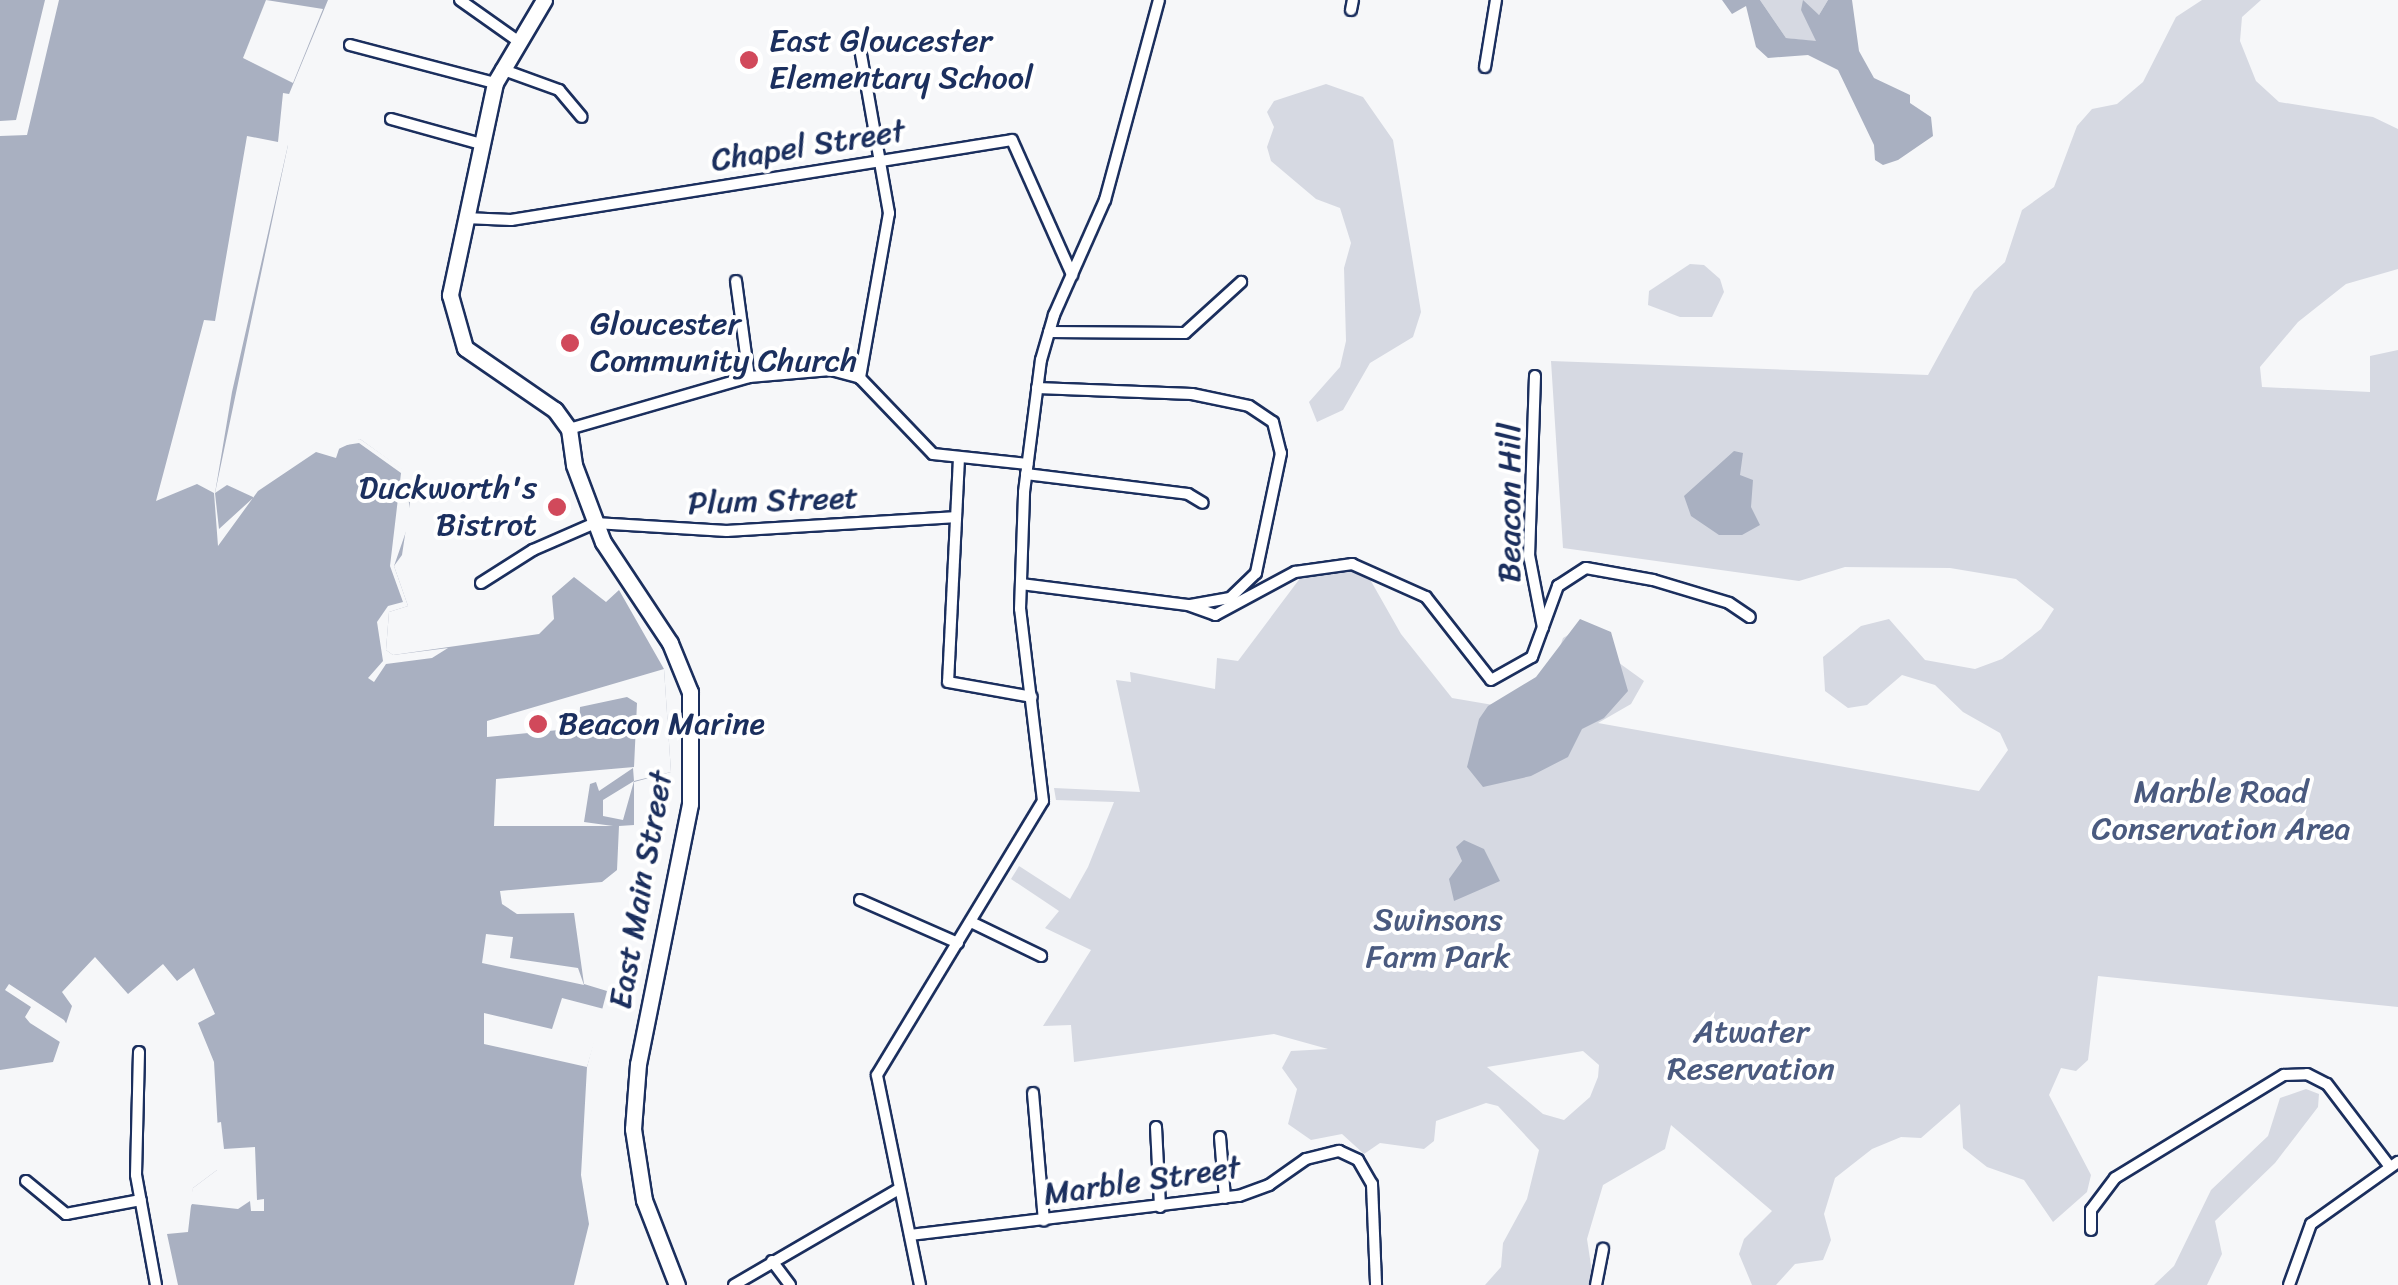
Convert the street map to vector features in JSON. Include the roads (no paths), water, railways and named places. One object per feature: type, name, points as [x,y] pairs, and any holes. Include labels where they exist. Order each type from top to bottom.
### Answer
[{"type":"main road","points":[[544,0],[498,76],[450,295],[456,331],[480,362],[555,410],[568,428]]},
{"type":"main road","name":"East Main Street","points":[[568,428],[594,523],[670,643],[690,692],[690,804],[638,1064],[633,1130],[644,1200],[677,1285]]},
{"type":"street","points":[[460,0],[518,41]]},
{"type":"street","points":[[920,1285],[876,1075],[1043,801],[1021,584],[1026,469],[1049,332],[1105,200],[1159,0]]},
{"type":"street","points":[[1484,67],[1496,0]]},
{"type":"street","points":[[859,43],[888,234],[860,378]]},
{"type":"street","points":[[350,45],[559,90],[582,117]]},
{"type":"street","points":[[390,119],[481,144]]},
{"type":"street","name":"Chapel Street","points":[[465,218],[511,220],[1012,140],[1072,275]]},
{"type":"street","points":[[736,281],[749,378]]},
{"type":"street","points":[[1049,332],[1185,333],[1240,282]]},
{"type":"street","points":[[568,428],[749,378],[805,369],[860,378],[933,454],[1188,494],[1203,502]]},
{"type":"street","name":"Beacon Hill","points":[[1536,376],[1529,555],[1544,629]]},
{"type":"street","points":[[1038,388],[1192,394],[1249,406],[1273,422],[1281,453],[1256,573],[1230,598],[1188,605]]},
{"type":"street","points":[[958,458],[948,682],[1032,698]]},
{"type":"street","name":"Plum Street","points":[[594,523],[715,532],[953,517]]},
{"type":"street","points":[[481,583],[533,550],[594,523]]},
{"type":"street","points":[[1021,584],[1188,605],[1215,615],[1231,611],[1295,572],[1352,564],[1426,597],[1491,680],[1526,664],[1544,629],[1558,586],[1575,571],[1594,567],[1729,603],[1750,617]]},
{"type":"street","points":[[860,900],[958,943]]},
{"type":"street","points":[[971,922],[1042,956]]},
{"type":"street","points":[[139,1052],[135,1146],[156,1285]]},
{"type":"street","points":[[2091,1230],[2091,1210],[2115,1178],[2284,1075],[2307,1074],[2327,1084],[2394,1164],[2311,1224],[2290,1285]]},
{"type":"street","points":[[1033,1093],[1044,1221]]},
{"type":"street","points":[[1156,1127],[1160,1207]]},
{"type":"street","points":[[1220,1136],[1225,1198]]},
{"type":"street","name":"Marble Street","points":[[910,1235],[1225,1198],[1269,1186],[1306,1159],[1350,1153],[1372,1184],[1376,1285]]},
{"type":"street","points":[[26,1181],[66,1214],[141,1200]]},
{"type":"street","points":[[734,1285],[900,1190]]},
{"type":"street","points":[[1596,1285],[1602,1249]]},
{"type":"street","points":[[772,1260],[790,1285]]},
{"type":"water","points":[[0,0],[328,0],[287,99],[288,145],[215,493],[227,485],[253,497],[257,487],[316,450],[332,452],[360,439],[403,470],[410,502],[402,555],[394,566],[408,606],[389,612],[386,650],[393,655],[539,634],[554,619],[552,596],[574,577],[606,602],[619,590],[664,669],[671,772],[634,782],[634,825],[619,826],[617,870],[602,882],[500,891],[502,904],[517,914],[574,913],[584,984],[607,991],[587,1067],[581,1175],[589,1224],[574,1285],[178,1285],[167,1234],[188,1232],[193,1188],[217,1170],[219,1149],[214,1062],[198,1023],[215,1014],[194,968],[177,981],[163,964],[128,994],[95,957],[62,992],[72,1006],[53,1062],[0,1070]]},
{"type":"water","points":[[1722,0],[1760,0],[1786,38],[1816,41],[1801,10],[1803,0],[1819,15],[1828,0],[1852,0],[1859,51],[1874,78],[1910,95],[1910,103],[1931,117],[1933,136],[1898,160],[1883,165],[1875,160],[1874,145],[1838,70],[1808,55],[1768,58],[1756,47],[1746,6],[1732,14]]},
{"type":"water","points":[[1734,451],[1743,453],[1740,475],[1753,480],[1751,507],[1760,525],[1742,535],[1719,535],[1691,516],[1684,496]]},
{"type":"water","points":[[1580,619],[1611,632],[1628,691],[1604,718],[1582,729],[1568,757],[1531,776],[1483,787],[1467,767],[1479,719],[1488,706],[1536,677]]},
{"type":"water","points":[[1464,840],[1484,849],[1500,881],[1454,901],[1449,879],[1462,861],[1456,847]]},
{"type":"place","name":"East Gloucester Elementary School","points":[[749,60]]},
{"type":"place","name":"Gloucester Community Church","points":[[570,343]]},
{"type":"place","name":"Duckworth's Bistrot","points":[[557,507]]},
{"type":"place","name":"Beacon Marine","points":[[538,724]]},
{"type":"park label","name":"Marble Road Conservation Area","points":[[2221,812]]},
{"type":"park label","name":"Swinsons Farm Park","points":[[1438,940]]},
{"type":"park label","name":"Atwater Reservation","points":[[1751,1052]]}]
